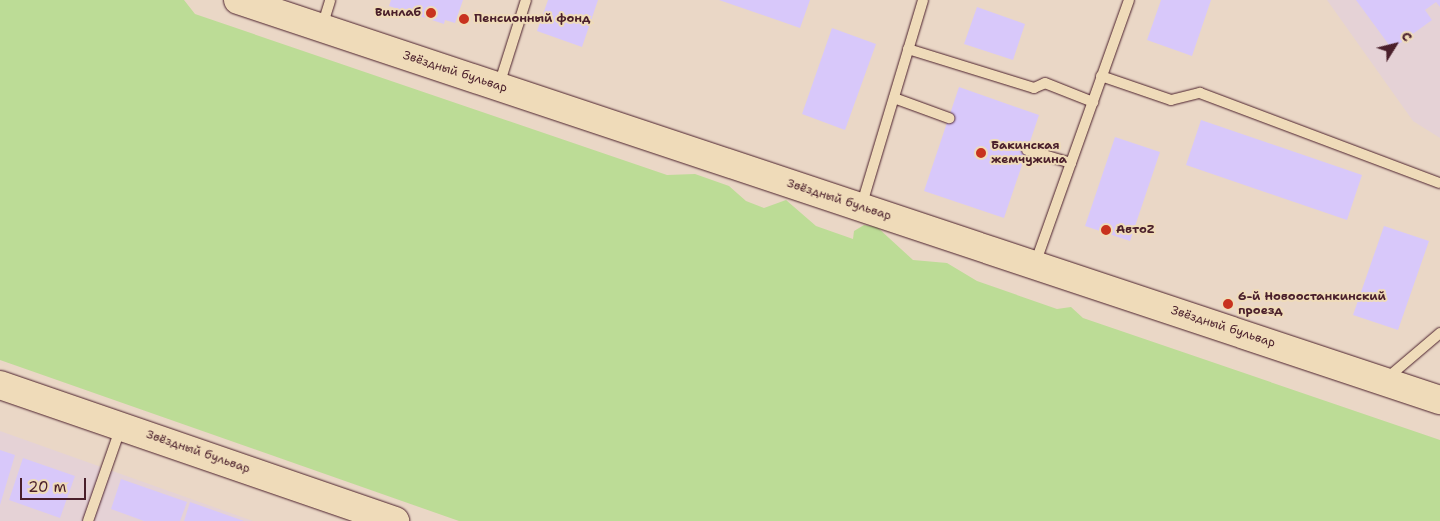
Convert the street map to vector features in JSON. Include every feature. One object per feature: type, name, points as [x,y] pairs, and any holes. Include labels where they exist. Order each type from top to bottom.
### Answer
[{"type":"street","name":"Звёздный бульвар","points":[[238,0],[1440,400]]},
{"type":"street","name":"Звёздный бульвар","points":[[0,385],[121,425],[395,521]]},
{"type":"lane","points":[[321,28],[330,0]]},
{"type":"lane","points":[[498,86],[526,0]]},
{"type":"lane","points":[[861,207],[923,0]]},
{"type":"lane","points":[[1035,265],[1129,0]]},
{"type":"lane","points":[[908,49],[1034,88],[1045,83],[1092,102]]},
{"type":"lane","points":[[1101,76],[1170,100],[1200,93],[1440,182]]},
{"type":"lane","points":[[894,98],[949,118]]},
{"type":"lane","points":[[1027,150],[1071,163]]},
{"type":"lane","points":[[1384,381],[1440,333]]},
{"type":"lane","points":[[88,521],[121,425]]},
{"type":"shaded area","points":[[1327,0],[1440,0],[1440,138],[1413,121]]},
{"type":"shaded area","points":[[0,431],[253,521],[0,521]]},
{"type":"green space","points":[[0,0],[184,0],[195,14],[667,175],[695,174],[729,186],[746,201],[764,208],[786,200],[816,226],[853,239],[854,231],[864,225],[877,227],[913,260],[947,263],[977,281],[1057,309],[1071,307],[1083,318],[1440,440],[1440,521],[459,521],[0,360]]},
{"type":"building","points":[[391,0],[463,0],[455,23],[445,20],[444,24],[389,6]]},
{"type":"building","points":[[548,0],[598,0],[582,47],[537,31]]},
{"type":"building","points":[[719,0],[810,0],[800,28]]},
{"type":"building","points":[[1161,0],[1211,0],[1192,56],[1147,40]]},
{"type":"building","points":[[1356,0],[1440,0],[1440,7],[1436,2],[1425,10],[1432,20],[1392,49]]},
{"type":"building","points":[[977,7],[1025,24],[1013,60],[964,44]]},
{"type":"building","points":[[832,28],[876,44],[845,130],[802,114]]},
{"type":"building","name":"Бакинская жемчужина","points":[[959,87],[1039,115],[1004,218],[924,191]]},
{"type":"building","points":[[1201,120],[1362,175],[1347,220],[1186,165]]},
{"type":"building","points":[[1115,137],[1160,152],[1130,241],[1085,226]]},
{"type":"building","points":[[1384,226],[1429,241],[1398,330],[1353,315]]},
{"type":"building","points":[[0,450],[15,455],[0,505]]},
{"type":"building","points":[[23,458],[75,476],[60,518],[9,500]]},
{"type":"building","points":[[121,479],[187,502],[180,521],[144,521],[111,509]]},
{"type":"building","points":[[190,502],[244,521],[184,521]]},
{"type":"place","name":"Винлаб","points":[[431,13]]},
{"type":"place","name":"Пенсионный фонд","points":[[464,19]]},
{"type":"place","name":"Бакинская жемчужина","points":[[981,153]]},
{"type":"place","name":"АвтоZ","points":[[1106,230]]},
{"type":"place","name":"6-й Новоостанкинский проезд","points":[[1228,304]]}]
